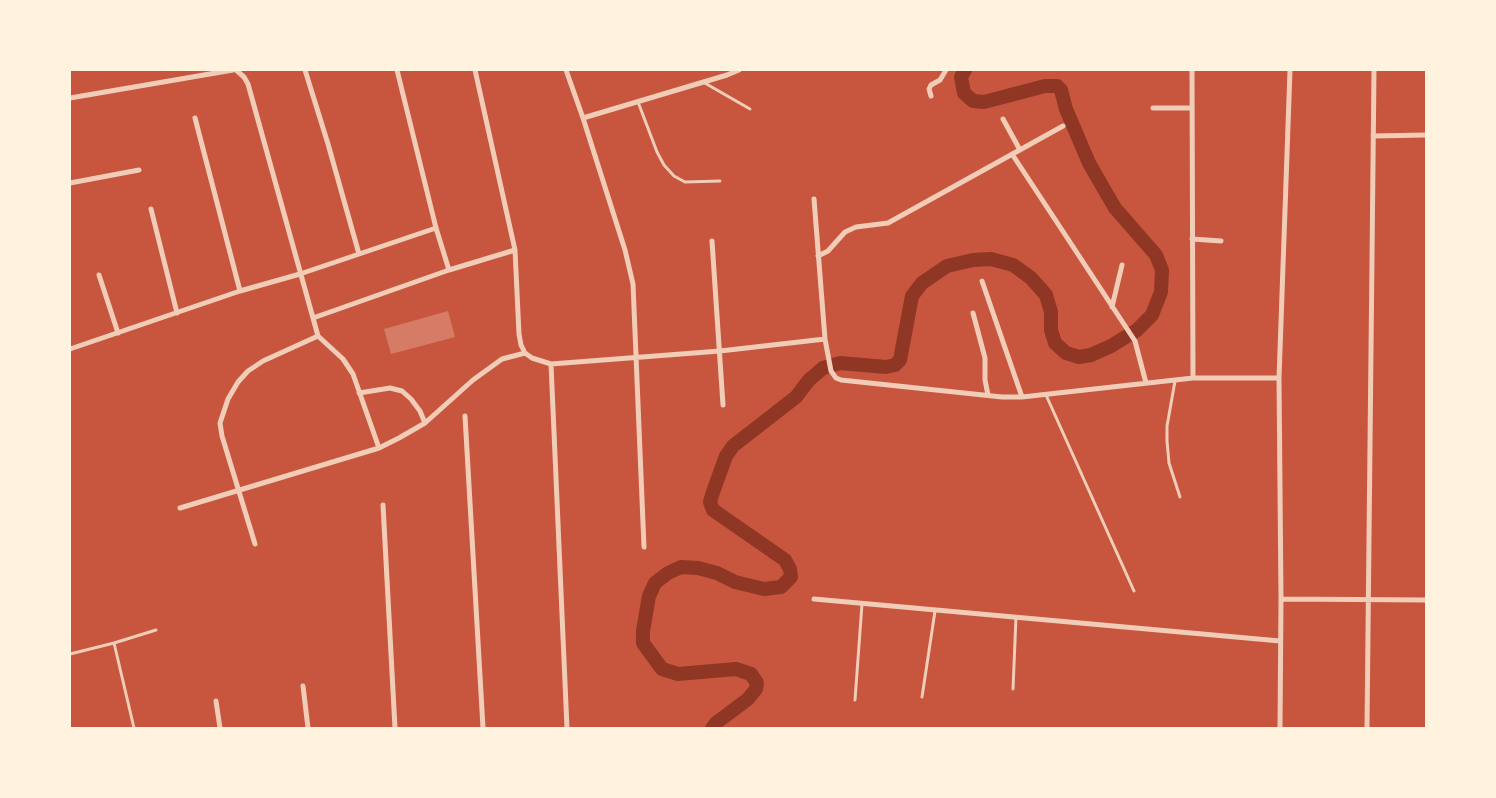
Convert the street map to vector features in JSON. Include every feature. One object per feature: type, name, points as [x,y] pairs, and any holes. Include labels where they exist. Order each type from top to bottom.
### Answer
[{"type":"street","points":[[70,98],[235,70],[244,77],[248,84],[318,336],[343,359],[353,374],[379,448]]},
{"type":"street","points":[[305,70],[359,254]]},
{"type":"street","points":[[397,70],[436,228],[449,270]]},
{"type":"street","points":[[475,70],[515,250],[519,334],[525,353],[551,364],[825,340]]},
{"type":"street","points":[[566,70],[626,250],[633,284],[644,547]]},
{"type":"street","points":[[583,118],[739,70]]},
{"type":"street","points":[[931,96],[929,89],[931,85],[940,80],[946,70]]},
{"type":"street","points":[[1192,70],[1192,378]]},
{"type":"street","points":[[1280,728],[1279,378],[1290,70]]},
{"type":"street","points":[[1367,728],[1374,70]]},
{"type":"street","points":[[1153,108],[1191,108]]},
{"type":"street","points":[[195,118],[240,291]]},
{"type":"street","points":[[1003,119],[1020,150]]},
{"type":"street","points":[[818,256],[828,251],[845,232],[856,227],[888,222],[1063,126]]},
{"type":"street","points":[[1373,136],[1426,135]]},
{"type":"street","points":[[1012,154],[1135,341],[1146,383]]},
{"type":"street","points":[[70,183],[139,170]]},
{"type":"street","points":[[814,199],[825,340],[831,371],[836,378],[849,382],[1022,397],[1192,378],[1279,378]]},
{"type":"street","points":[[151,209],[178,312]]},
{"type":"street","points":[[70,349],[240,291],[300,274],[436,228]]},
{"type":"street","points":[[1192,239],[1221,241]]},
{"type":"street","points":[[712,241],[723,405]]},
{"type":"street","points":[[314,318],[449,270],[515,250]]},
{"type":"street","points":[[1112,307],[1122,265]]},
{"type":"street","points":[[99,275],[118,333]]},
{"type":"street","points":[[982,281],[1022,397]]},
{"type":"street","points":[[973,313],[985,358],[985,380],[988,395]]},
{"type":"street","points":[[255,544],[222,436],[220,422],[228,398],[248,371],[263,361],[318,336]]},
{"type":"street","points":[[180,508],[379,448],[425,423],[491,366],[502,359],[525,353]]},
{"type":"street","points":[[551,364],[567,728]]},
{"type":"street","points":[[359,392],[390,388],[402,391],[420,411],[425,423]]},
{"type":"street","points":[[465,416],[483,728]]},
{"type":"street","points":[[383,505],[396,728]]},
{"type":"street","points":[[1281,598],[1426,600]]},
{"type":"street","points":[[814,599],[1280,641]]},
{"type":"street","points":[[303,686],[308,728]]},
{"type":"street","points":[[216,701],[220,728]]},
{"type":"lane","points":[[702,82],[750,109]]},
{"type":"lane","points":[[638,101],[657,152],[664,165],[674,176],[685,182],[720,182]]},
{"type":"lane","points":[[1175,380],[1167,426],[1167,441],[1169,463],[1180,497]]},
{"type":"lane","points":[[1046,395],[1134,591]]},
{"type":"lane","points":[[855,700],[862,603]]},
{"type":"lane","points":[[922,697],[936,610]]},
{"type":"lane","points":[[1012,689],[1016,617]]},
{"type":"lane","points":[[70,654],[156,630]]},
{"type":"lane","points":[[114,642],[134,728]]},
{"type":"building","points":[[448,311],[455,337],[391,354],[384,329]]},
{"type":"waterway","points":[[712,728],[748,699],[756,689],[757,683],[751,674],[736,669],[678,674],[662,669],[643,643],[643,631],[649,596],[655,583],[668,573],[681,567],[698,568],[717,573],[735,582],[764,589],[781,587],[791,577],[790,569],[785,560],[713,510],[710,502],[713,492],[726,456],[733,446],[796,397],[809,380],[823,368],[840,363],[886,367],[895,365],[900,360],[912,296],[922,283],[947,266],[973,260],[991,259],[1013,265],[1031,278],[1046,295],[1051,312],[1051,330],[1055,343],[1066,353],[1079,357],[1091,355],[1111,346],[1137,330],[1152,315],[1161,292],[1162,270],[1156,255],[1115,208],[1101,184],[1089,163],[1066,109],[1061,90],[1057,86],[1045,86],[984,102],[973,101],[964,93],[961,77],[965,70]]}]
